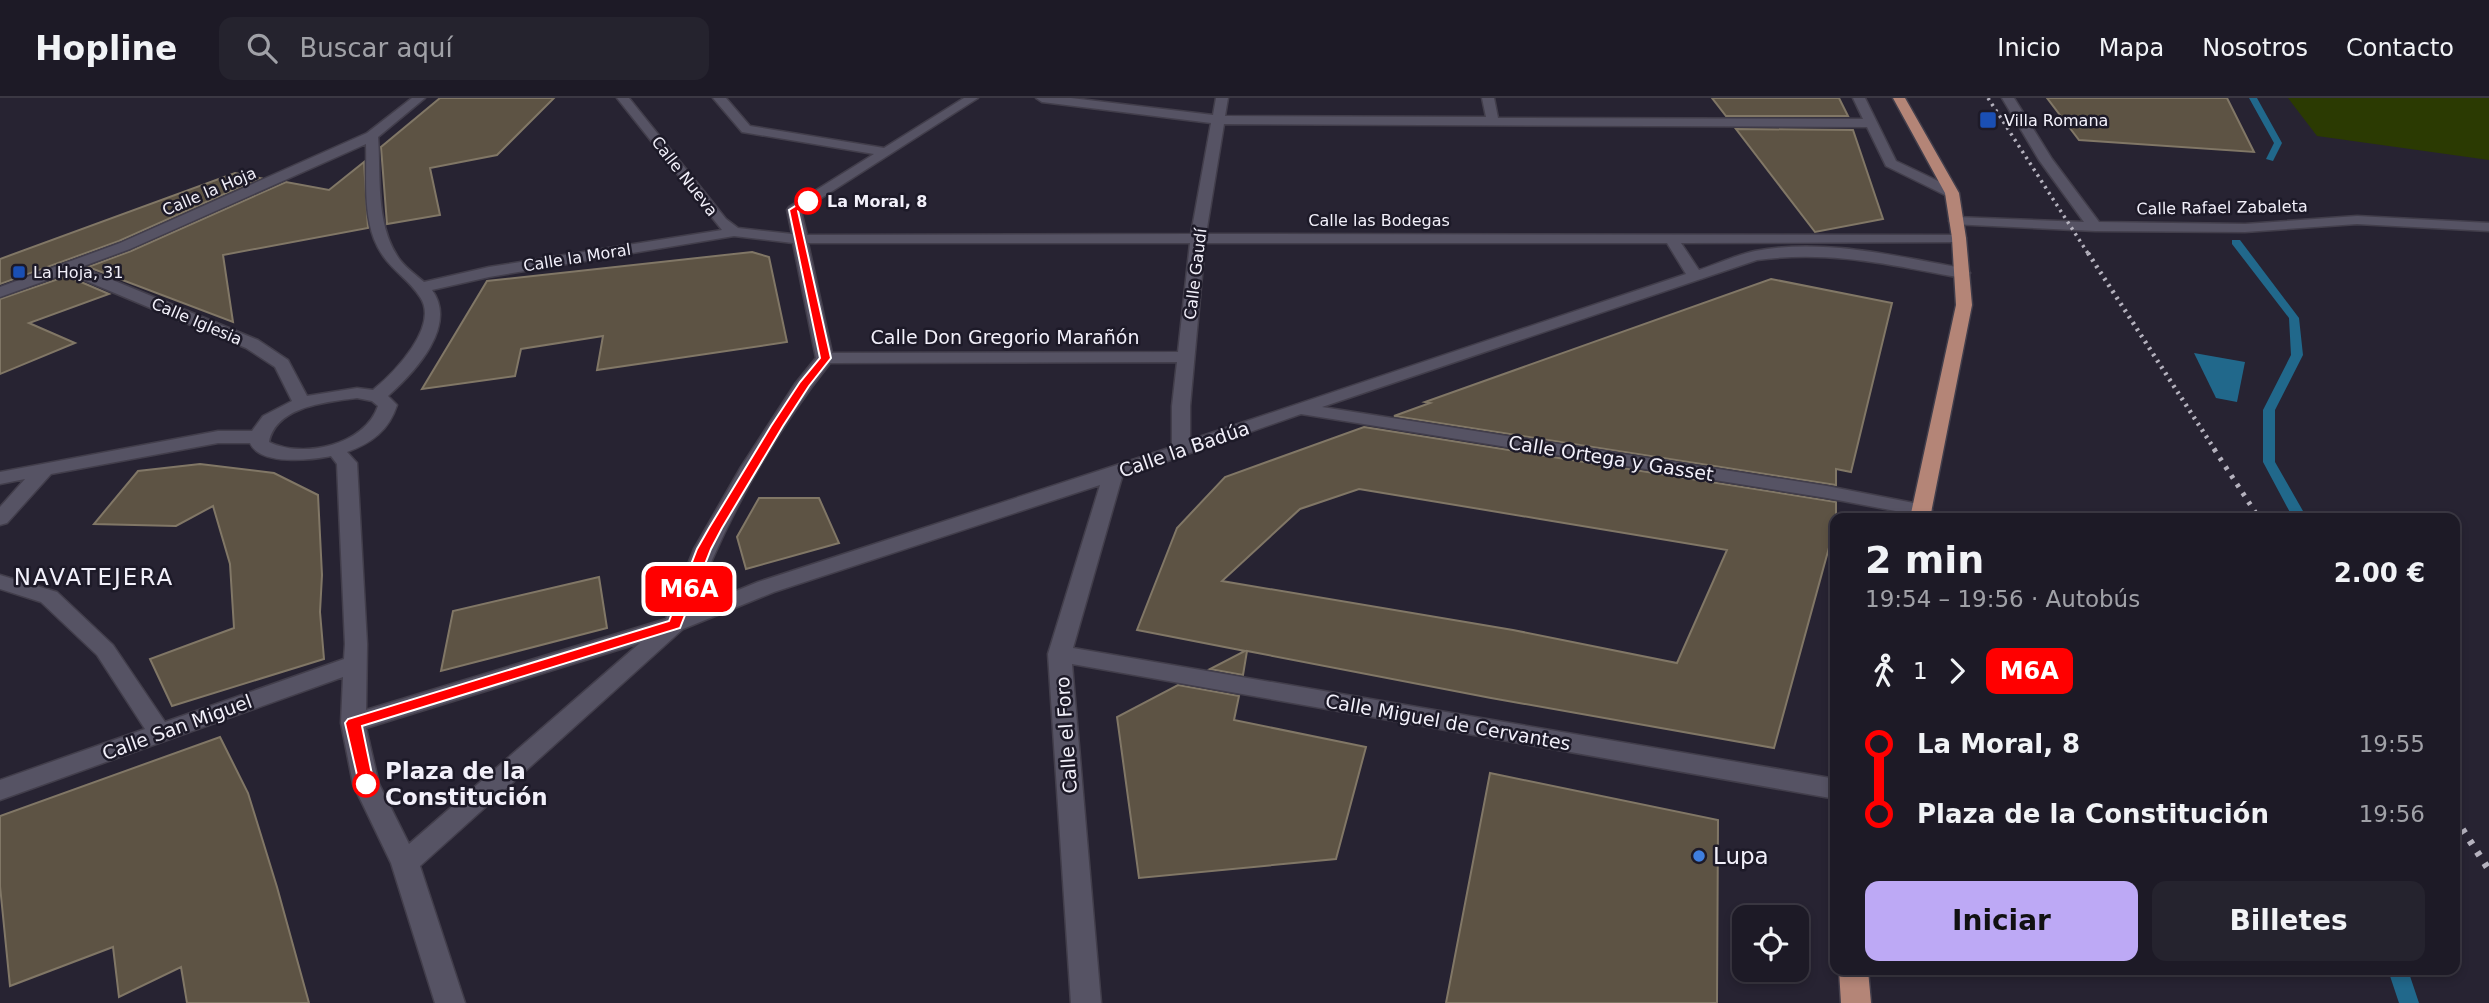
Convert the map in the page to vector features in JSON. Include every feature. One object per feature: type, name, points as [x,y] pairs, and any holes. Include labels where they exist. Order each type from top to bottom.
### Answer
[{"type":"main road","points":[[1899,98],[1952,193],[1959,238],[1964,305],[1921,513]]},
{"type":"main road","points":[[1854,975],[1856,1003]]},
{"type":"street","name":"Calle la Hoja","points":[[0,292],[69,268],[257,190],[372,136],[419,98]]},
{"type":"street","name":"Calle Nueva","points":[[623,98],[721,222],[734,232],[799,239]]},
{"type":"street","points":[[719,98],[746,129],[887,152]]},
{"type":"street","points":[[675,624],[704,549],[751,467],[804,384],[825,358],[793,210],[972,98]]},
{"type":"street","points":[[1042,98],[1220,120],[1872,123]]},
{"type":"street","name":"Calle Gaudí","points":[[1181,451],[1181,406],[1198,238],[1222,98]]},
{"type":"street","points":[[1488,98],[1493,121]]},
{"type":"street","points":[[1859,98],[1891,163],[1952,193]]},
{"type":"street","points":[[2008,98],[2046,160],[2095,226]]},
{"type":"street","points":[[372,136],[379,232],[397,267],[420,288],[432,304],[434,322],[422,345],[388,388],[377,396]]},
{"type":"street","name":"Calle Rafael Zabaleta","points":[[1956,221],[2245,228],[2357,220],[2489,227]]},
{"type":"street","name":"Calle la Moral","points":[[420,288],[489,271],[734,232]]},
{"type":"street","points":[[1671,238],[1695,276]]},
{"type":"street","points":[[1755,256],[1800,238]]},
{"type":"street","name":"Calle las Bodegas","points":[[799,239],[1959,238]]},
{"type":"street","name":"Calle la Badúa","points":[[353,723],[675,624],[766,587],[1113,474],[1755,256],[1784,252],[1844,252],[1962,273]]},
{"type":"street","name":"Calle Iglesia","points":[[69,268],[252,344],[282,364],[302,403]]},
{"type":"street","name":"Calle Don Gregorio Marañón","points":[[825,358],[1186,357]]},
{"type":"street","points":[[357,393],[377,396],[388,405],[387,417],[377,428],[335,449],[286,456],[268,452],[259,444],[259,437],[267,423],[282,412],[302,403],[330,395],[357,393]]},
{"type":"street","name":"Calle Ortega y Gasset","points":[[1300,409],[1826,492],[1917,513]]},
{"type":"street","points":[[0,478],[218,437],[259,437]]},
{"type":"street","points":[[335,449],[346,463],[356,644],[353,723],[366,784],[405,863],[450,1003]]},
{"type":"street","points":[[0,519],[46,469]]},
{"type":"street","name":"Calle el Foro","points":[[1086,1003],[1060,654],[1113,474]]},
{"type":"street","points":[[0,582],[49,597],[105,650],[160,733]]},
{"type":"street","name":"Calle la Badúa","points":[[405,863],[675,624]]},
{"type":"street","name":"Calle Miguel de Cervantes","points":[[1060,654],[1830,788]]},
{"type":"street","name":"Calle San Miguel","points":[[0,790],[354,664]]},
{"type":"green space","points":[[2288,98],[2489,98],[2489,160],[2317,136]]},
{"type":"water","points":[[2194,353],[2245,362],[2237,402],[2216,398]]},
{"type":"building","points":[[440,98],[554,98],[497,155],[430,168],[440,215],[387,224],[381,147]]},
{"type":"building","points":[[1712,98],[1839,98],[1848,116],[1726,116]]},
{"type":"building","points":[[2047,98],[2227,98],[2254,152],[2079,140]]},
{"type":"building","points":[[1736,129],[1853,130],[1883,219],[1815,232]]},
{"type":"building","points":[[364,162],[368,228],[223,255],[233,322],[88,267],[131,251],[286,182],[329,190]]},
{"type":"building","points":[[235,173],[260,178],[119,241],[0,284],[0,259]]},
{"type":"building","points":[[752,252],[769,257],[787,342],[597,370],[603,336],[521,349],[515,376],[422,389],[487,281]]},
{"type":"building","points":[[67,276],[109,294],[29,323],[75,343],[0,374],[0,299]]},
{"type":"building","points":[[1771,279],[1892,303],[1851,472],[1836,469],[1836,485],[1394,416],[1430,403],[1425,402]]},
{"type":"building","points":[[1364,427],[1836,502],[1836,513],[1830,513],[1830,544],[1774,748],[1247,651],[1243,675],[1210,669],[1245,651],[1137,630],[1177,528],[1225,477]],"holes":[[[1359,489],[1727,550],[1677,663],[1513,630],[1222,581],[1300,509]]]},
{"type":"building","points":[[200,464],[274,473],[318,495],[322,575],[320,612],[324,659],[172,706],[150,659],[234,628],[230,564],[213,506],[176,526],[94,524],[138,471]]},
{"type":"building","points":[[759,498],[819,498],[839,543],[746,569],[737,537]]},
{"type":"building","points":[[599,577],[607,628],[441,671],[453,611]]},
{"type":"building","points":[[1178,685],[1239,696],[1234,720],[1366,747],[1336,859],[1139,878],[1117,717]]},
{"type":"building","points":[[220,737],[248,793],[309,1003],[187,1003],[181,967],[119,997],[113,947],[10,986],[0,886],[0,816]]},
{"type":"building","points":[[1490,773],[1718,820],[1717,1003],[1446,1003]]},
{"type":"waterway","points":[[2253,98],[2278,143],[2270,159]]},
{"type":"waterway","points":[[2236,242],[2294,318],[2297,355],[2269,410],[2269,462],[2297,513]]},
{"type":"waterway","points":[[2400,975],[2409,1003]]},
{"type":"railway","points":[[1988,98],[2089,255]]},
{"type":"railway","points":[[2088,253],[2215,450]]},
{"type":"railway","points":[[2214,449],[2256,513]]},
{"type":"railway","points":[[2460,826],[2489,870]]},
{"type":"bus line","name":"M6A","points":[[366,784],[353,723],[675,624],[704,549],[751,467],[804,384],[825,358],[793,210],[808,201]]},
{"type":"place","name":"Villa Romana","points":[[1988,120]]},
{"type":"place","name":"La Moral, 8","points":[[808,201]]},
{"type":"place","name":"La Hoja, 31","points":[[19,272]]},
{"type":"place","name":"Plaza de la Constitución","points":[[366,784]]},
{"type":"place","name":"Lupa","points":[[1699,856]]},
{"type":"district","name":"NAVATEJERA","points":[[94,577]]}]
